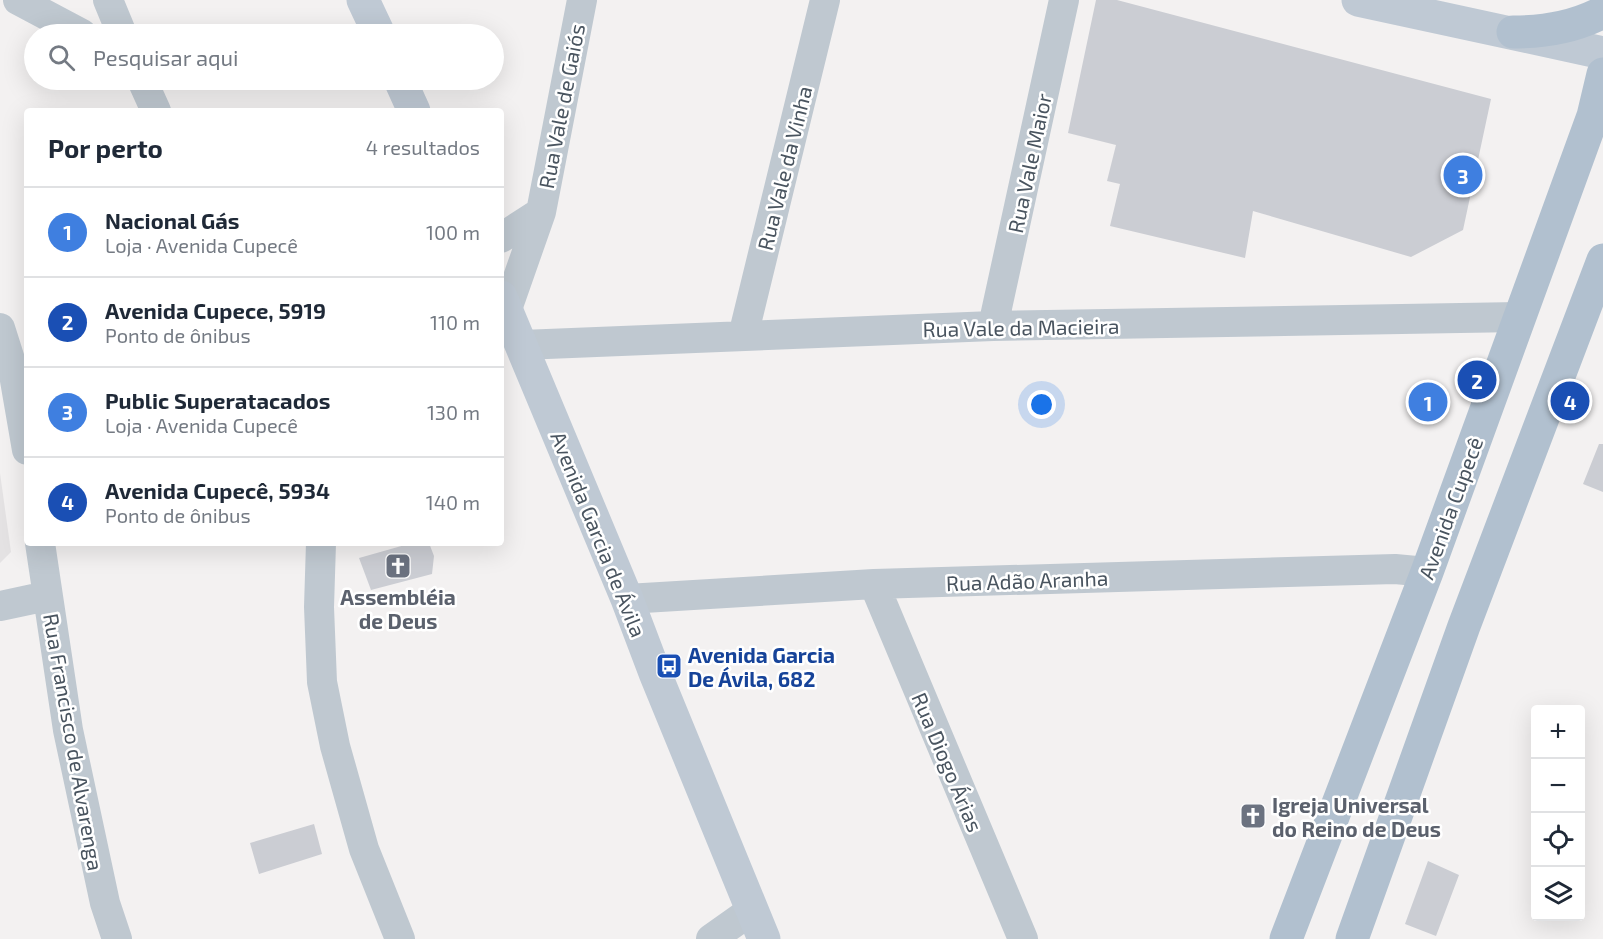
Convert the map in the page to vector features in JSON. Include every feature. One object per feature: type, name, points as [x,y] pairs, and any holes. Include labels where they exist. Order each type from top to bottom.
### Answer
[{"type":"main road","points":[[1513,32],[1556,29],[1577,24],[1603,12]]},
{"type":"main road","name":"Avenida Cupecê","points":[[1286,939],[1427,572],[1593,116],[1603,74]]},
{"type":"main road","points":[[1352,939],[1464,626],[1603,260]]},
{"type":"street","points":[[18,0],[63,24]]},
{"type":"street","points":[[108,0],[118,24]]},
{"type":"street","points":[[363,0],[374,24]]},
{"type":"street","name":"Rua Vale de Gaiós","points":[[504,303],[541,212],[582,0]]},
{"type":"street","name":"Rua Vale da Vinha","points":[[743,336],[825,0]]},
{"type":"street","name":"Rua Vale Maior","points":[[993,326],[1064,0]]},
{"type":"street","points":[[1358,0],[1603,53]]},
{"type":"street","points":[[147,90],[155,108]]},
{"type":"street","points":[[405,90],[413,108]]},
{"type":"street","name":"Rua Vale de Gaiós","points":[[504,236],[541,212]]},
{"type":"street","name":"Avenida Garcia de Ávila","points":[[504,303],[758,924]]},
{"type":"street","name":"Rua Vale da Macieira","points":[[522,345],[993,326],[1519,317]]},
{"type":"street","points":[[0,328],[13,369],[24,433]]},
{"type":"street","name":"Rua Francisco de Alvarenga","points":[[40,546],[68,730],[105,903],[117,939]]},
{"type":"street","points":[[321,546],[319,607],[322,682],[330,724],[364,849],[400,939]]},
{"type":"street","name":"Rua Adão Aranha","points":[[627,599],[874,584],[1395,569],[1427,572]]},
{"type":"street","name":"Rua Diogo Árias","points":[[874,584],[1023,939]]},
{"type":"street","points":[[0,606],[47,596]]},
{"type":"street","points":[[711,939],[758,924]]},
{"type":"shaded area","points":[[0,473],[11,552],[0,563]]},
{"type":"building","points":[[1096,0],[1117,0],[1491,99],[1463,230],[1411,257],[1253,211],[1245,258],[1110,226],[1120,184],[1107,181],[1116,145],[1068,133]]},
{"type":"building","points":[[1599,444],[1603,444],[1603,492],[1583,484]]},
{"type":"building","name":"Assembléia de Deus","points":[[401,546],[430,546],[434,556],[432,574],[371,590],[359,558]]},
{"type":"building","points":[[314,824],[322,854],[259,874],[250,843]]},
{"type":"building","points":[[1428,861],[1459,875],[1436,936],[1405,924]]},
{"type":"place","name":"Public Superatacados","points":[[1463,175]]},
{"type":"place","name":"Avenida Cupece, 5919","points":[[1477,380]]},
{"type":"place","name":"Avenida Cupecê, 5934","points":[[1570,401]]},
{"type":"place","name":"Nacional Gás","points":[[1428,402]]},
{"type":"place","name":"Assembléia de Deus","points":[[398,566]]},
{"type":"place","name":"Avenida Garcia De Ávila, 682","points":[[669,666]]},
{"type":"place","name":"Igreja Universal do Reino de Deus","points":[[1253,816]]}]
